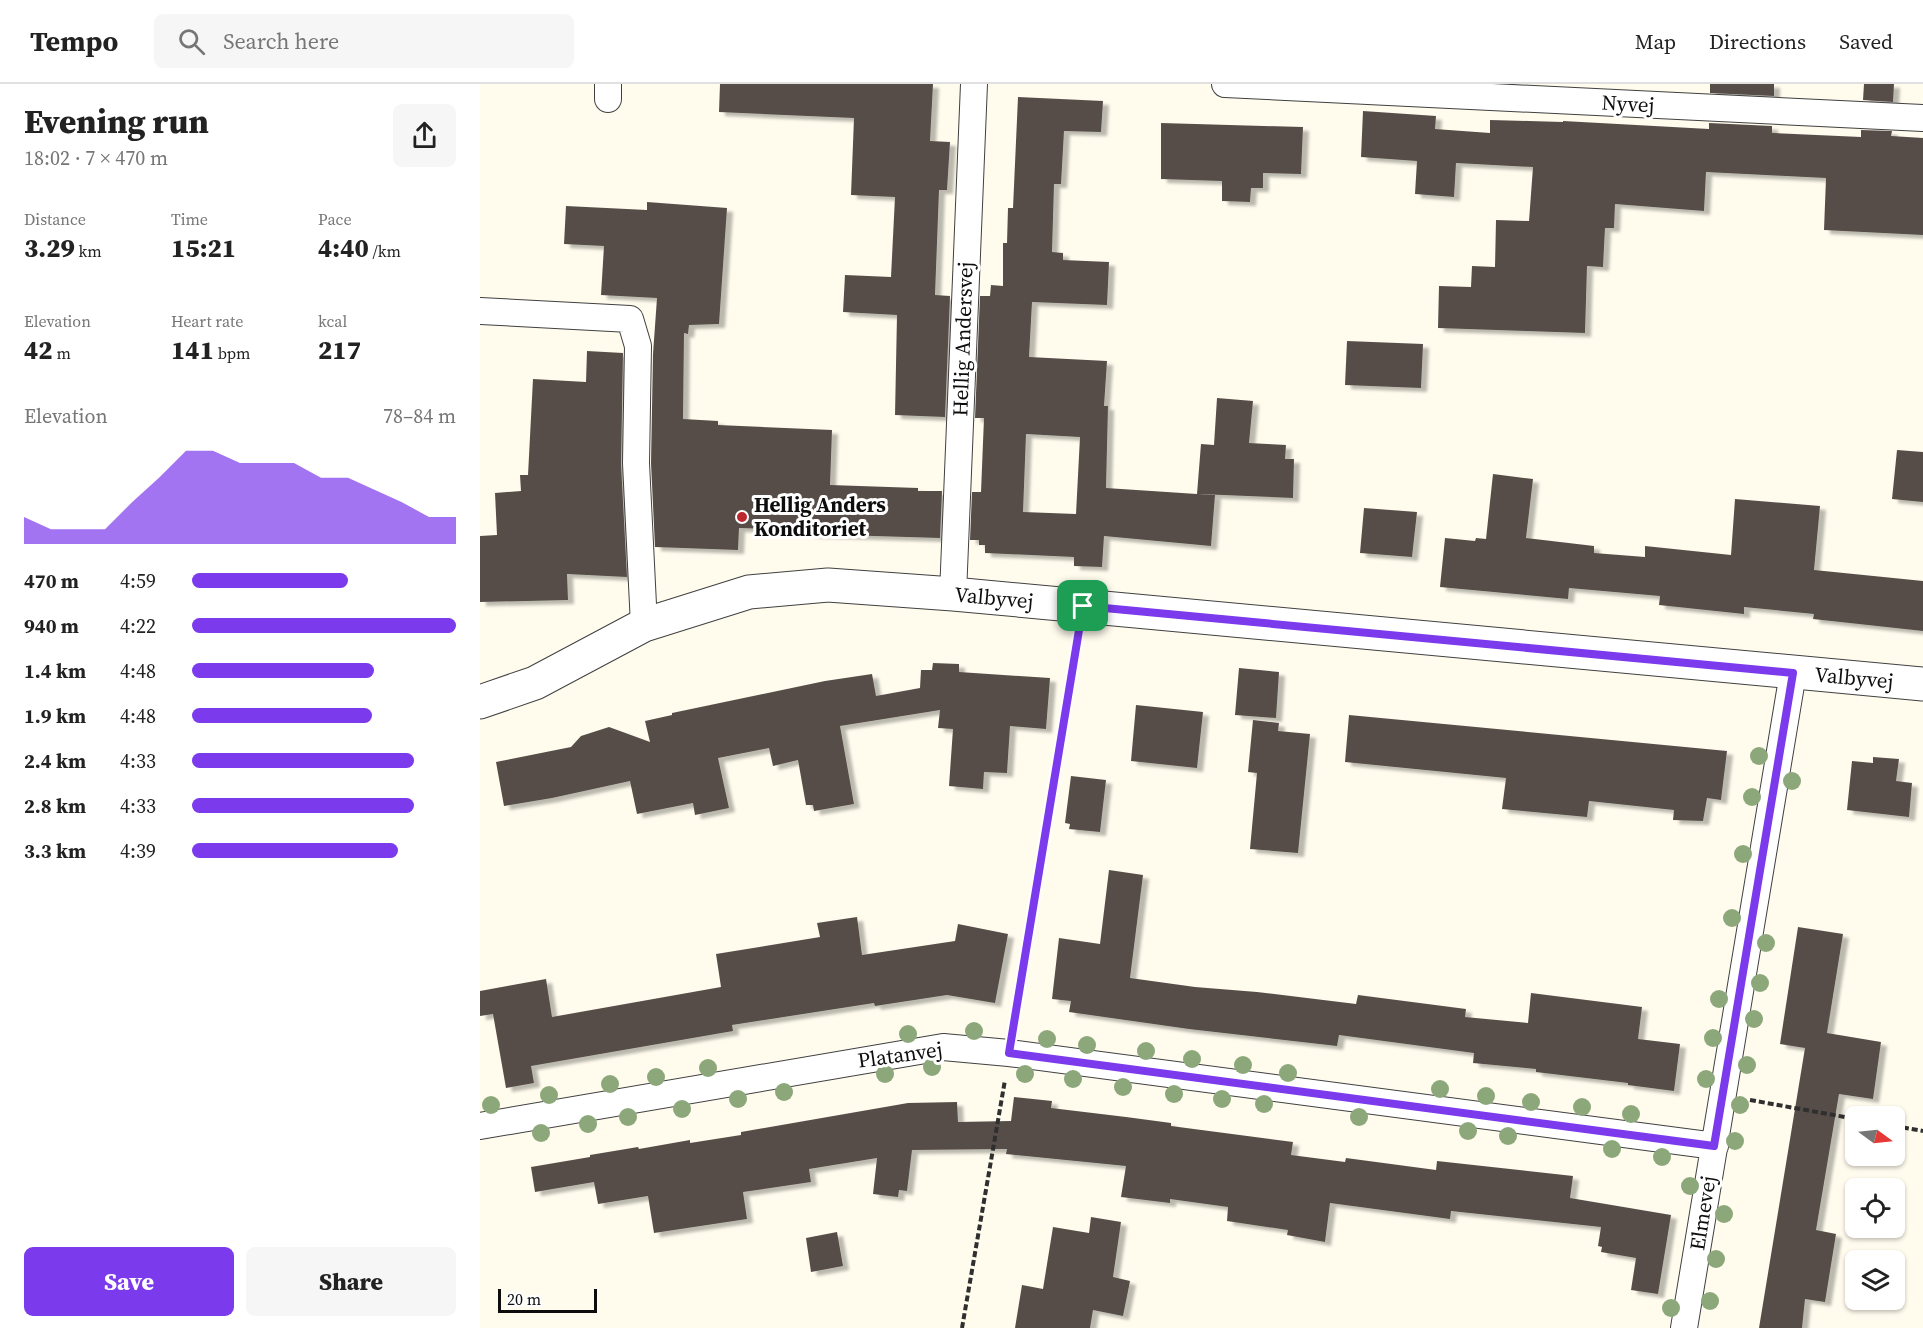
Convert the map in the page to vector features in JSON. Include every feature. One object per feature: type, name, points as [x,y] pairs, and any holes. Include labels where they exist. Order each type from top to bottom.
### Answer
[{"type":"street","name":"Hellig Andersvej","points":[[953,594],[974,84]]},
{"type":"street","name":"Nyvej","points":[[1225,84],[1923,118]]},
{"type":"street","points":[[480,311],[630,320],[638,346],[636,463],[644,625]]},
{"type":"street","name":"Valbyvej","points":[[480,702],[535,683],[644,625],[749,592],[828,585],[953,594],[1923,684]]},
{"type":"street","name":"Elmevej","points":[[1684,1328],[1793,673]]},
{"type":"street","name":"Platanvej","points":[[480,1126],[943,1047],[1009,1053],[1714,1146]]},
{"type":"path","points":[[962,1328],[1083,606]]},
{"type":"path","points":[[1723,1095],[1845,1117]]},
{"type":"path","points":[[1905,1128],[1923,1131]]},
{"type":"building","points":[[720,84],[933,84],[930,141],[950,142],[947,190],[939,190],[935,295],[950,296],[945,417],[895,415],[897,315],[843,312],[845,275],[891,277],[895,197],[851,195],[854,118],[719,112]]},
{"type":"building","points":[[1710,84],[1774,84],[1774,96],[1710,93]]},
{"type":"building","points":[[1864,84],[1894,84],[1893,102],[1863,100]]},
{"type":"building","points":[[1018,97],[1103,101],[1101,132],[1064,131],[1061,184],[1054,184],[1052,252],[1063,253],[1063,260],[1109,262],[1107,305],[1032,302],[1029,357],[1107,361],[1104,406],[1108,406],[1106,488],[1197,494],[1201,444],[1214,445],[1217,398],[1253,401],[1249,443],[1286,445],[1285,459],[1294,459],[1293,498],[1199,494],[1215,495],[1211,546],[1104,536],[1102,567],[1074,566],[1074,557],[985,553],[985,545],[979,545],[979,540],[970,540],[972,492],[981,492],[984,418],[975,418],[980,296],[990,296],[991,285],[1003,286],[1003,243],[1007,243],[1008,208],[1013,208]],"holes":[[[1026,434],[1080,437],[1076,514],[1023,512]]]},
{"type":"building","points":[[1363,111],[1436,116],[1435,129],[1490,133],[1490,120],[1563,121],[1709,129],[1709,123],[1772,126],[1772,133],[1861,137],[1861,130],[1892,131],[1891,136],[1923,138],[1923,235],[1824,230],[1826,178],[1706,172],[1704,211],[1615,204],[1614,228],[1605,228],[1603,267],[1587,266],[1585,333],[1438,328],[1439,286],[1471,287],[1472,266],[1495,267],[1496,220],[1529,221],[1533,167],[1456,163],[1454,197],[1415,194],[1417,161],[1361,157]]},
{"type":"building","points":[[1161,123],[1303,127],[1301,174],[1263,173],[1263,188],[1251,188],[1250,202],[1222,201],[1222,181],[1161,179]]},
{"type":"building","points":[[647,202],[727,208],[719,324],[689,325],[688,334],[684,333],[683,419],[718,421],[718,425],[832,430],[830,485],[942,491],[940,538],[809,534],[809,530],[739,528],[738,550],[655,547],[651,463],[653,354],[657,298],[601,295],[604,246],[564,244],[566,206],[647,210]]},
{"type":"building","points":[[1347,341],[1423,344],[1421,388],[1345,385]]},
{"type":"building","points":[[587,351],[623,353],[621,464],[627,577],[567,574],[568,600],[480,602],[480,536],[497,535],[495,493],[521,491],[520,475],[528,475],[533,379],[586,382]]},
{"type":"building","points":[[1897,450],[1923,452],[1923,502],[1892,499]]},
{"type":"building","points":[[1493,474],[1533,479],[1526,538],[1594,546],[1594,553],[1645,557],[1645,546],[1731,555],[1735,499],[1820,506],[1814,570],[1923,581],[1923,631],[1813,619],[1814,614],[1744,607],[1744,614],[1659,605],[1660,596],[1569,588],[1568,599],[1440,587],[1445,538],[1475,541],[1476,538],[1486,539]]},
{"type":"building","points":[[1364,508],[1417,512],[1412,557],[1360,553]]},
{"type":"building","points":[[933,663],[959,664],[959,672],[1050,678],[1046,729],[1010,726],[1007,773],[984,772],[983,789],[949,786],[953,729],[938,728],[940,710],[840,726],[854,804],[814,811],[813,805],[806,805],[798,760],[773,766],[769,748],[718,758],[729,808],[695,815],[693,803],[637,814],[630,781],[504,806],[496,762],[571,747],[581,736],[609,727],[650,742],[645,721],[672,715],[672,713],[825,681],[872,674],[876,696],[920,688],[921,670],[932,670]]},
{"type":"building","points":[[1239,668],[1279,672],[1276,718],[1235,715]]},
{"type":"building","points":[[1136,705],[1203,712],[1197,768],[1131,761]]},
{"type":"building","points":[[1349,715],[1727,751],[1721,800],[1707,798],[1703,821],[1673,820],[1674,810],[1589,801],[1587,817],[1502,809],[1506,778],[1345,762]]},
{"type":"building","points":[[1253,720],[1279,723],[1278,731],[1310,734],[1298,853],[1250,849],[1257,773],[1248,772]]},
{"type":"building","points":[[1873,757],[1899,759],[1896,781],[1912,783],[1909,817],[1847,810],[1852,761],[1873,763]]},
{"type":"building","points":[[1071,776],[1106,780],[1100,832],[1069,829],[1070,824],[1065,823]]},
{"type":"building","points":[[1109,870],[1143,875],[1130,978],[1356,1004],[1358,995],[1466,1009],[1465,1017],[1528,1023],[1531,993],[1642,1007],[1638,1039],[1680,1044],[1674,1091],[1536,1072],[1536,1069],[1473,1063],[1474,1053],[1339,1035],[1337,1046],[1069,1012],[1071,1001],[1052,999],[1059,938],[1100,944]]},
{"type":"building","points":[[857,917],[862,955],[955,941],[958,924],[1008,934],[995,1003],[947,995],[875,1006],[874,1003],[732,1025],[733,1031],[531,1066],[534,1083],[506,1088],[493,1014],[480,1016],[480,991],[546,979],[552,1017],[721,987],[716,954],[820,937],[817,923]]},
{"type":"building","points":[[1798,927],[1843,934],[1827,1033],[1881,1042],[1873,1099],[1839,1094],[1816,1230],[1836,1234],[1825,1302],[1805,1299],[1802,1328],[1759,1328],[1805,1048],[1780,1044]]},
{"type":"building","points":[[1014,1097],[1052,1101],[1051,1108],[1171,1123],[1171,1126],[1293,1142],[1291,1155],[1345,1162],[1346,1158],[1436,1170],[1437,1161],[1573,1176],[1570,1198],[1671,1215],[1658,1294],[1631,1290],[1636,1258],[1601,1252],[1602,1247],[1598,1246],[1601,1227],[1451,1211],[1450,1219],[1330,1203],[1325,1242],[1287,1235],[1288,1230],[1227,1221],[1228,1207],[1170,1199],[1170,1203],[1121,1197],[1126,1166],[1006,1154],[1007,1149],[912,1150],[907,1191],[899,1190],[898,1197],[873,1194],[877,1158],[809,1169],[811,1182],[743,1192],[747,1219],[654,1233],[648,1196],[598,1204],[594,1182],[535,1192],[531,1167],[590,1157],[590,1155],[741,1135],[741,1132],[908,1103],[957,1102],[958,1122],[1011,1121]]},
{"type":"building","points":[[1091,1217],[1121,1222],[1113,1277],[1130,1281],[1123,1316],[1093,1310],[1090,1328],[1015,1328],[1022,1285],[1043,1289],[1053,1227],[1089,1233]]},
{"type":"building","points":[[837,1232],[843,1266],[811,1272],[806,1238]]},
{"type":"place","name":"Hellig Anders Konditoriet","points":[[742,517]]},
{"type":"route","points":[[1083,606],[1793,673],[1714,1146],[1009,1053],[1083,606]]}]
